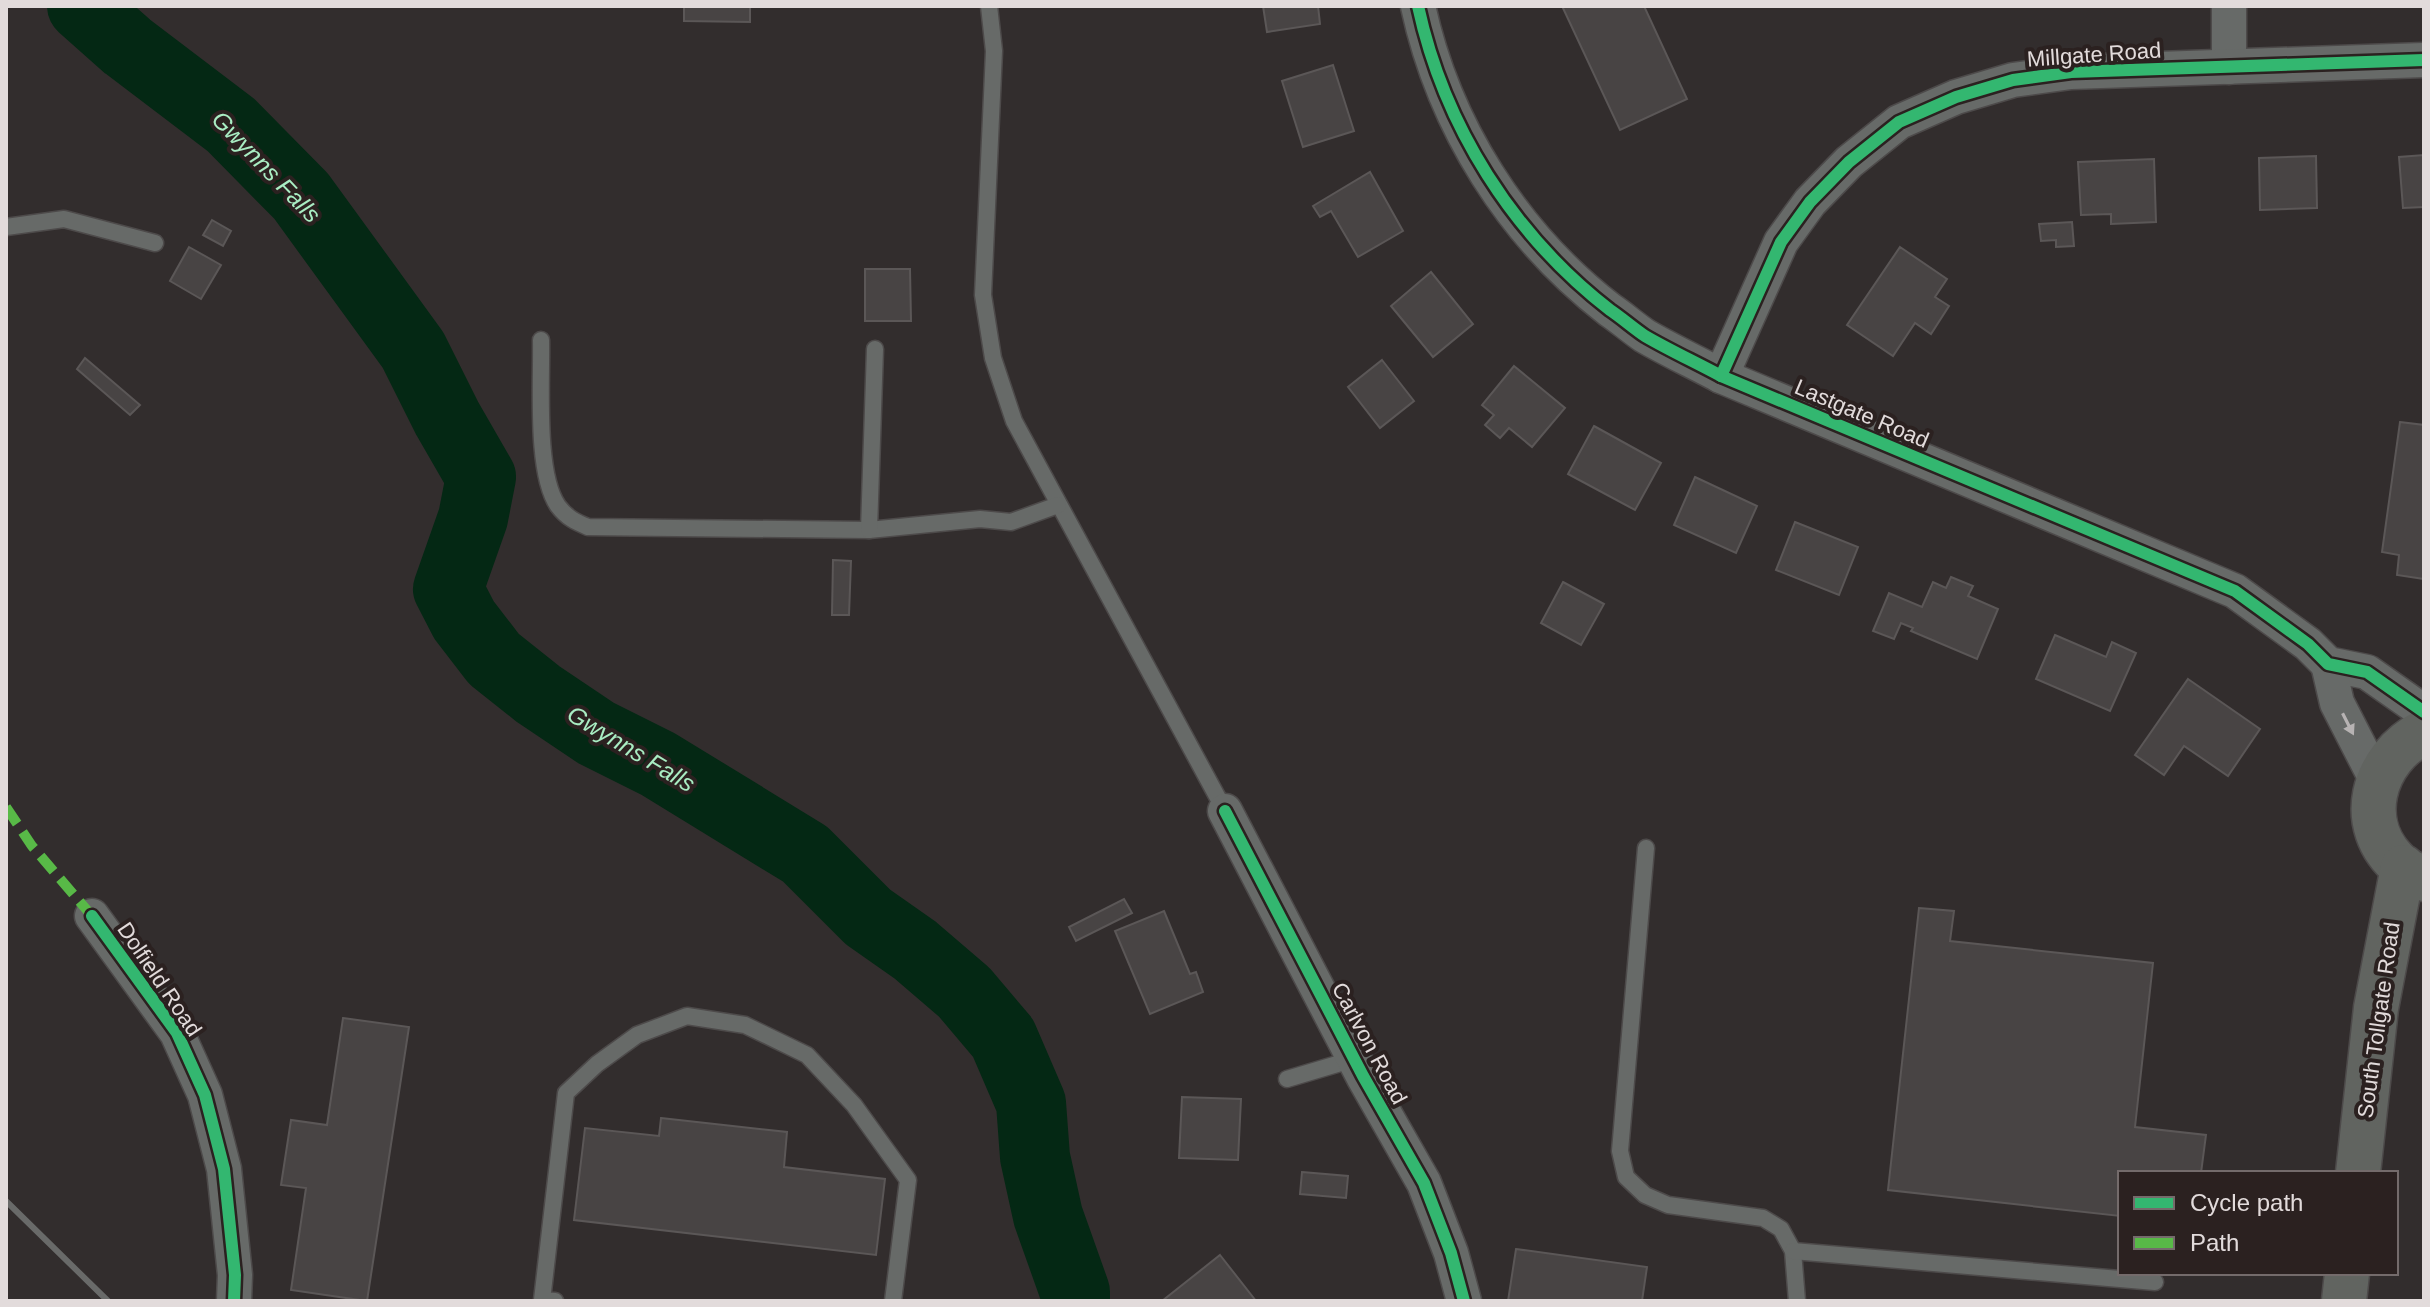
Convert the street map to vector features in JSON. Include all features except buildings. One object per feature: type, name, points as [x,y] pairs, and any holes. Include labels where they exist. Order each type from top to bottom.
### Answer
[{"type":"street","name":"Lastgate Road","points":[[1418,6],[1424,36],[1451,110],[1486,176],[1525,228],[1577,284],[1643,335],[1721,376],[2235,591],[2288,629],[2328,664],[2367,672],[2424,712]]},
{"type":"street","points":[[2229,6],[2229,67]]},
{"type":"street","name":"Millgate Road","points":[[1721,376],[1781,242],[1819,192],[1849,162],[1899,122],[1956,97],[2013,80],[2071,72],[2424,60]]},
{"type":"street","points":[[2328,664],[2337,703],[2377,781]]},
{"type":"street","points":[[2413,873],[2387,850],[2376,827],[2373,803],[2377,781],[2384,766],[2399,747],[2424,732]]},
{"type":"street","name":"Carlvon Road","points":[[1225,811],[1354,1059],[1424,1183],[1451,1253],[1464,1301]]},
{"type":"street","name":"South Tollgate Road","points":[[2358,1171],[2376,1008],[2413,873]]},
{"type":"street","name":"Dolfield Road","points":[[92,916],[177,1033],[205,1095],[224,1169],[235,1275],[234,1301]]},
{"type":"street","points":[[2344,1301],[2347,1275]]},
{"type":"lane","points":[[989,6],[994,51],[983,295],[993,358],[1014,421],[1225,811]]},
{"type":"lane","points":[[6,227],[64,219],[155,243]]},
{"type":"lane","points":[[541,340],[544,455],[548,481],[557,504],[569,519],[588,527],[869,530],[980,519],[1011,522],[1058,505]]},
{"type":"lane","points":[[869,530],[875,349]]},
{"type":"lane","points":[[1646,848],[1620,1151],[1626,1177],[1645,1195],[1668,1205],[1763,1218],[1781,1229],[1793,1251],[1797,1301]]},
{"type":"lane","points":[[555,1301],[542,1300],[566,1093],[597,1064],[637,1035],[687,1016],[745,1025],[807,1055],[863,1117],[908,1180],[893,1301]]},
{"type":"lane","points":[[1287,1079],[1354,1059]]},
{"type":"lane","points":[[1793,1251],[2155,1282]]},
{"type":"waterway","name":"Gwynns Falls","points":[[82,6],[127,46],[231,125],[301,196],[413,350],[481,477],[473,518],[448,589],[464,620],[494,659],[538,694],[596,733],[658,764],[805,854],[868,917],[915,950],[964,992],[1003,1038],[1031,1103],[1035,1157],[1048,1216],[1075,1292],[1075,1301]]},
{"type":"railway","points":[[6,1201],[108,1301]]},
{"type":"marked path","points":[[6,807],[32,846],[92,916]]},
{"type":"cycle path","points":[[1418,6],[1445,94],[1487,175],[1543,248],[1575,280],[1641,333],[1721,376],[2235,591],[2308,644],[2328,664],[2367,672],[2424,712]]},
{"type":"cycle path","points":[[1721,376],[1781,242],[1810,202],[1849,162],[1899,122],[1956,97],[2013,80],[2071,72],[2424,60]]},
{"type":"cycle path","points":[[1225,811],[1363,1076],[1424,1183],[1451,1253],[1464,1301]]},
{"type":"cycle path","points":[[92,916],[177,1033],[205,1095],[224,1169],[235,1275],[234,1301]]}]
